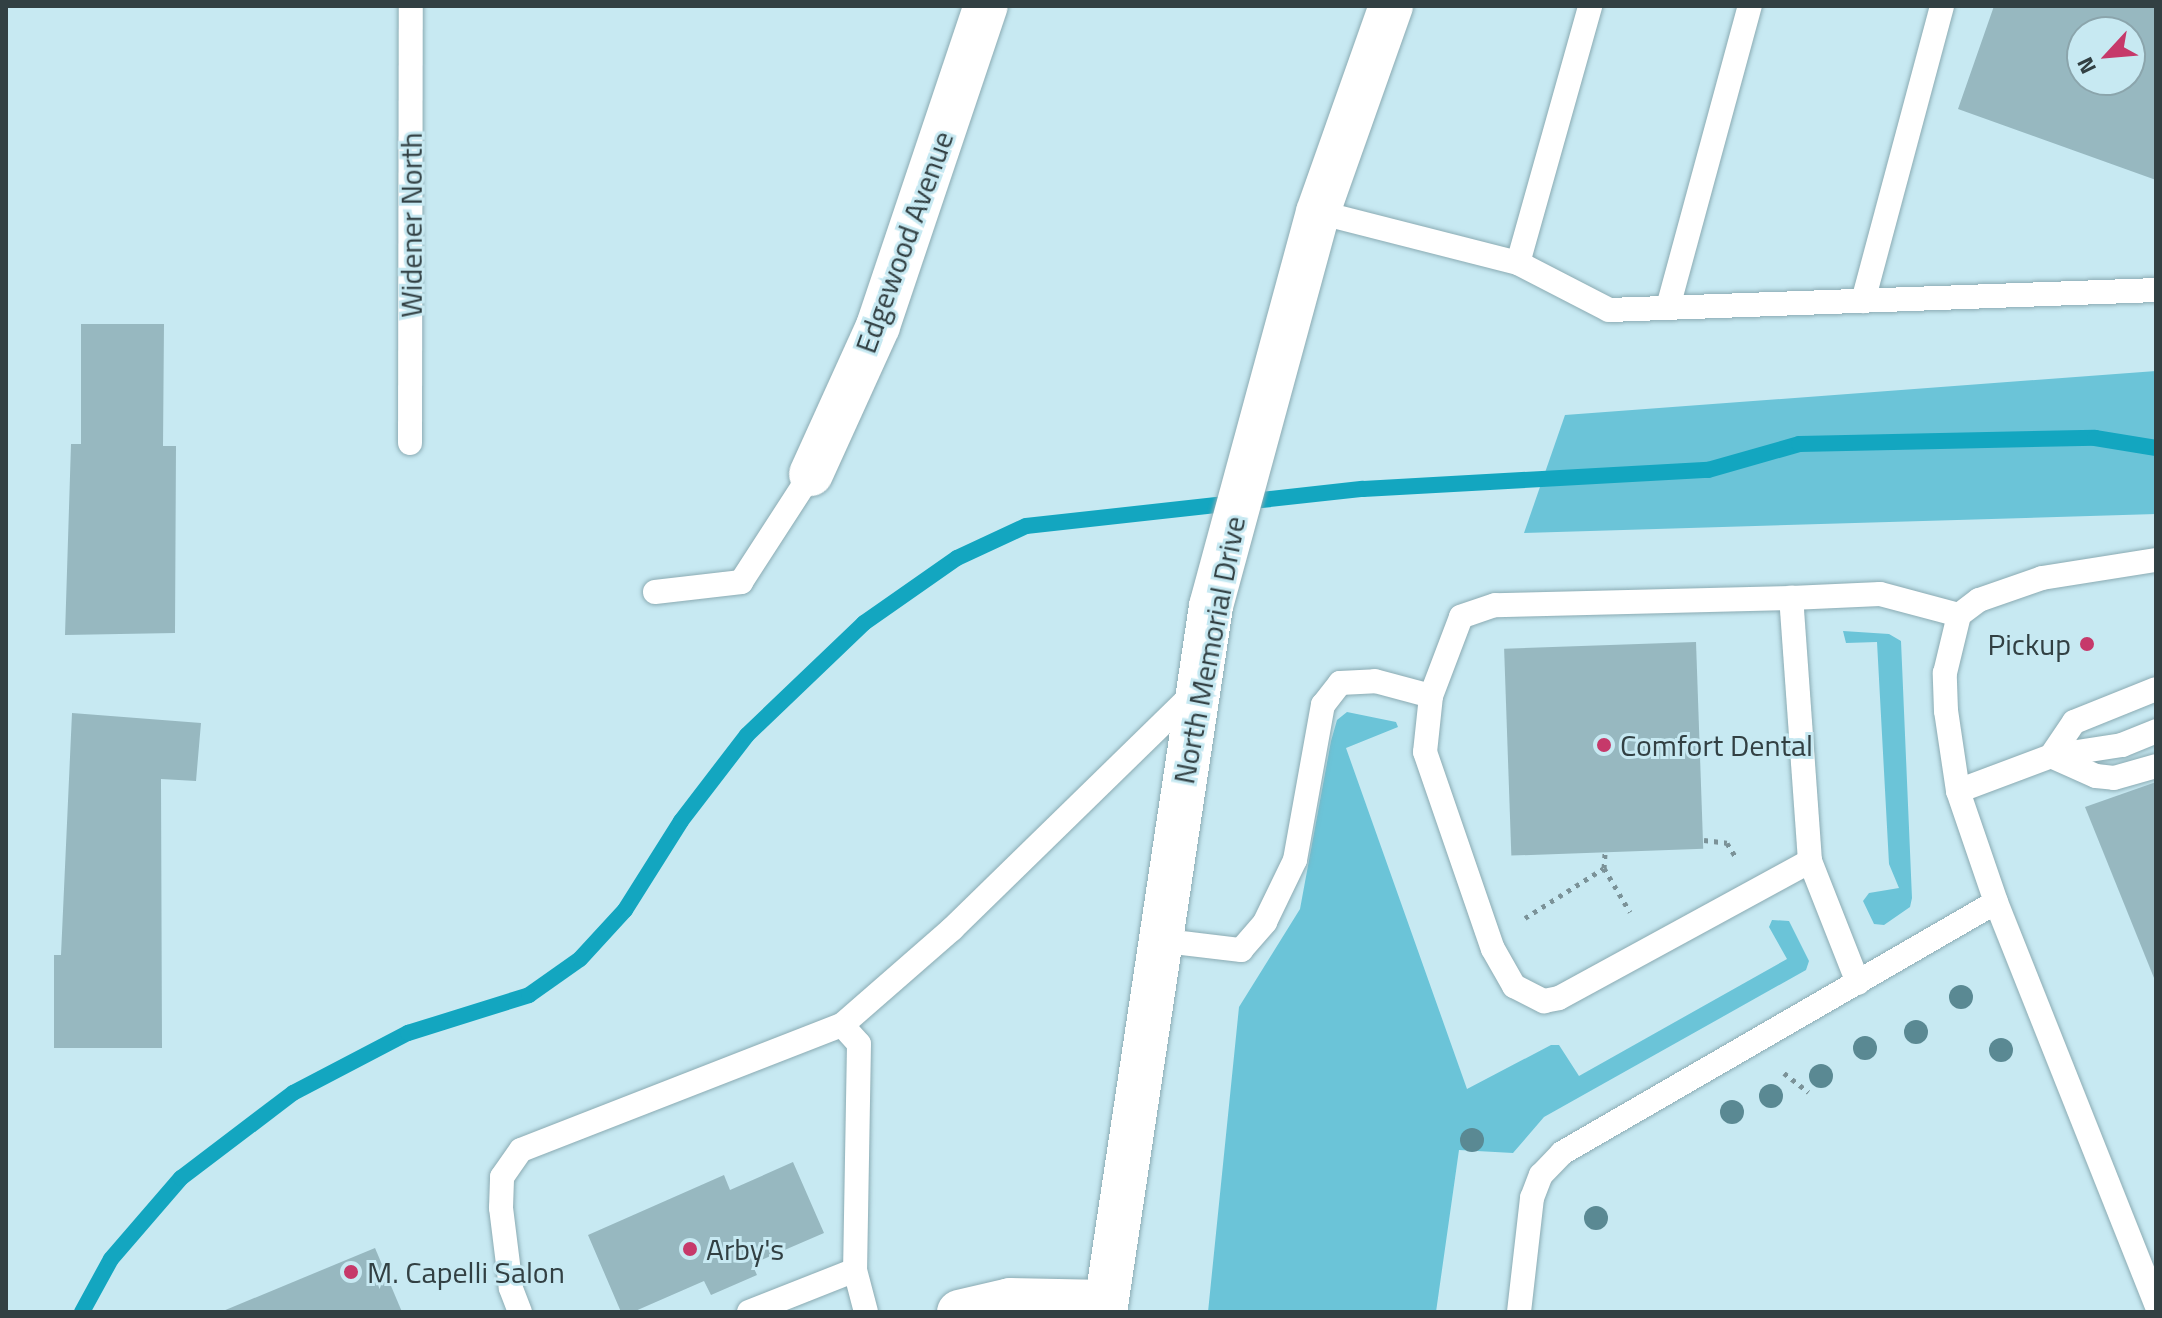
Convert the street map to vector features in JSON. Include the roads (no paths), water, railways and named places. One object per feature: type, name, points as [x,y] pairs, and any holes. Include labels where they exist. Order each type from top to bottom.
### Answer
[{"type":"main road","name":"Edgewood Avenue","points":[[811,474],[878,326],[986,6]]},
{"type":"main road","name":"North Memorial Drive","points":[[1105,1307],[1157,940],[1211,606],[1318,212],[1391,6]]},
{"type":"main road","points":[[959,1312],[1010,1300],[1105,1307]]},
{"type":"lane","name":"Widener North","points":[[410,443],[411,6]]},
{"type":"lane","points":[[1518,263],[1590,6]]},
{"type":"lane","points":[[1668,307],[1750,6]]},
{"type":"lane","points":[[1863,301],[1942,6]]},
{"type":"lane","points":[[1318,212],[1518,263],[1609,310],[2156,290]]},
{"type":"lane","points":[[655,592],[741,582],[811,474]]},
{"type":"lane","points":[[2156,560],[2042,578],[1979,600],[1959,615],[1945,673],[1958,791],[1996,902],[2156,1305]]},
{"type":"lane","points":[[1810,861],[1653,948],[1544,1001],[1514,986],[1490,940],[1425,752],[1431,696],[1452,632],[1469,610],[1495,605],[1880,594],[1959,615]]},
{"type":"lane","points":[[1791,598],[1810,861],[1858,983]]},
{"type":"lane","points":[[1157,940],[1241,950],[1265,922],[1295,860],[1323,705],[1340,683],[1375,681],[1431,696]]},
{"type":"lane","points":[[520,1312],[511,1288],[501,1208],[502,1177],[521,1150],[842,1025],[952,929],[1200,687]]},
{"type":"lane","points":[[2051,756],[2074,722],[2156,689]]},
{"type":"lane","points":[[1958,791],[2051,756],[2122,745],[2156,731]]},
{"type":"lane","points":[[2051,756],[2096,776],[2114,778],[2156,766]]},
{"type":"lane","points":[[1519,1312],[1532,1198],[1541,1175],[1562,1153],[1996,902]]},
{"type":"lane","points":[[842,1025],[859,1044],[855,1270],[866,1312]]},
{"type":"lane","points":[[749,1312],[855,1270]]},
{"type":"waterway","points":[[82,1312],[111,1259],[181,1178],[293,1093],[408,1033],[529,995],[580,959],[625,910],[681,821],[747,735],[864,623],[957,558],[1026,526],[1363,489],[1708,470],[1799,444],[2095,438],[2156,448]]},
{"type":"place","name":"Pickup","points":[[2087,644]]},
{"type":"place","name":"Comfort Dental","points":[[1604,745]]},
{"type":"place","name":"Arby's","points":[[690,1249]]},
{"type":"place","name":"M. Capelli Salon","points":[[351,1272]]}]
